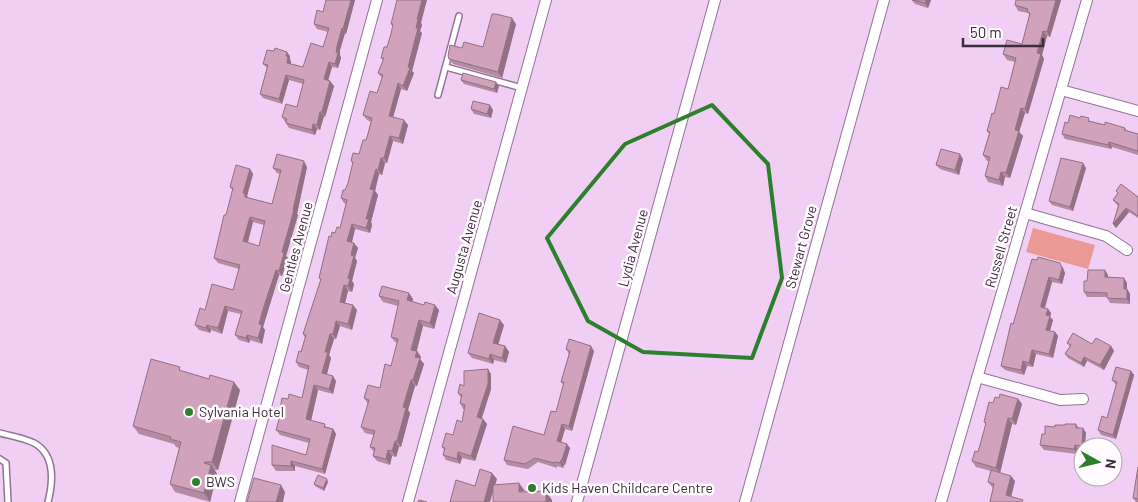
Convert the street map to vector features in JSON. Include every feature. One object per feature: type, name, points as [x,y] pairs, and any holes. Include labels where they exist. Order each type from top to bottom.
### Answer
[{"type":"street","name":"Gentles Avenue","points":[[240,502],[377,0]]},
{"type":"street","name":"Augusta Avenue","points":[[408,502],[546,0]]},
{"type":"street","name":"Lydia Avenue","points":[[577,502],[715,0]]},
{"type":"street","name":"Stewart Grove","points":[[745,502],[884,0]]},
{"type":"street","name":"Russell Street","points":[[941,502],[1087,0]]},
{"type":"street","points":[[1061,90],[1138,111]]},
{"type":"street","points":[[1025,214],[1106,236],[1127,250]]},
{"type":"street","points":[[977,377],[1060,400],[1083,399]]},
{"type":"lane","points":[[438,95],[460,16]]},
{"type":"lane","points":[[446,67],[522,88]]},
{"type":"lane","points":[[0,433],[34,443],[44,452],[53,474],[48,502]]},
{"type":"lane","points":[[0,459],[6,463],[8,502]]},
{"type":"highlighted area","points":[[712,105],[768,164],[782,278],[752,358],[643,352],[588,321],[547,238],[625,144]]},
{"type":"shaded area","points":[[1033,228],[1095,245],[1088,269],[1026,252]]},
{"type":"building","points":[[326,0],[351,0],[337,46],[336,52],[338,53],[335,64],[329,62],[324,79],[330,81],[322,112],[320,112],[317,125],[313,124],[312,130],[286,123],[287,119],[282,117],[286,104],[297,107],[304,80],[286,75],[279,99],[260,94],[268,65],[263,64],[267,50],[274,51],[275,48],[287,52],[287,63],[303,67],[311,43],[323,47],[329,28],[314,24],[317,10],[323,12]]},
{"type":"building","points":[[397,0],[422,0],[417,19],[416,28],[418,28],[408,67],[410,68],[403,86],[398,83],[389,116],[404,120],[399,138],[390,136],[384,158],[381,158],[378,170],[376,169],[370,189],[374,190],[366,219],[369,219],[366,228],[352,224],[347,241],[354,243],[351,255],[354,256],[348,278],[350,279],[348,286],[344,285],[340,302],[353,305],[348,324],[336,321],[333,334],[330,334],[325,352],[328,352],[322,373],[333,376],[329,389],[314,385],[306,419],[325,424],[324,427],[333,429],[322,469],[291,461],[291,466],[272,465],[272,445],[306,455],[310,439],[276,430],[282,409],[280,408],[282,398],[288,399],[289,394],[302,398],[309,366],[296,362],[299,351],[301,352],[306,335],[303,334],[321,279],[319,278],[329,236],[331,237],[332,232],[335,233],[337,227],[340,228],[347,200],[341,198],[343,190],[345,190],[348,183],[353,153],[359,154],[363,140],[366,140],[368,134],[372,118],[363,115],[370,91],[377,93],[383,75],[378,73],[384,58],[381,58],[384,47],[387,47],[391,34],[393,24],[391,24]]},
{"type":"building","points":[[912,0],[926,0],[925,3]]},
{"type":"building","points":[[1016,0],[1056,0],[1047,32],[1043,31],[1037,53],[1041,54],[1025,109],[1021,108],[1015,130],[1019,131],[1006,173],[1001,172],[999,180],[985,176],[990,157],[983,155],[990,132],[987,131],[992,113],[994,114],[1001,87],[1008,89],[1016,58],[1003,54],[1007,40],[1022,44],[1030,13],[1027,12],[1028,9],[1015,5]]},
{"type":"building","points":[[492,14],[512,18],[498,72],[449,59],[450,45],[462,48],[464,42],[483,47]]},
{"type":"building","points":[[463,73],[496,82],[494,89],[461,80]]},
{"type":"building","points":[[473,101],[490,105],[487,114],[471,109]]},
{"type":"building","points":[[1070,115],[1089,118],[1088,121],[1105,125],[1105,122],[1138,134],[1138,151],[1109,142],[1108,145],[1062,134],[1065,122],[1068,123]]},
{"type":"building","points":[[941,149],[960,154],[955,170],[936,165]]},
{"type":"building","points":[[277,154],[304,161],[294,210],[282,252],[284,253],[279,271],[276,270],[263,309],[259,324],[262,325],[258,338],[247,335],[246,338],[235,335],[242,311],[225,306],[218,328],[207,325],[206,328],[195,325],[200,308],[205,310],[212,284],[233,290],[240,265],[214,258],[224,215],[226,215],[233,188],[230,187],[236,165],[250,169],[243,193],[245,197],[272,204],[281,170],[273,168]],"holes":[[[250,217],[265,221],[259,246],[243,241]]]},
{"type":"building","points":[[1061,158],[1083,163],[1070,207],[1049,201]]},
{"type":"building","points":[[1121,184],[1138,197],[1138,216],[1126,208],[1113,224],[1119,204],[1113,200]]},
{"type":"building","points":[[1038,257],[1060,263],[1062,268],[1059,280],[1049,277],[1041,305],[1041,307],[1048,309],[1046,315],[1050,316],[1046,330],[1055,332],[1049,354],[1032,350],[1029,363],[1023,361],[1021,370],[1001,366],[1011,323],[1013,324],[1032,259],[1037,260]]},
{"type":"building","points":[[1088,270],[1105,270],[1105,277],[1124,278],[1124,289],[1127,289],[1127,299],[1107,298],[1107,293],[1084,292],[1084,281],[1087,281]]},
{"type":"building","points":[[382,286],[409,293],[407,300],[424,305],[425,302],[435,305],[430,323],[419,320],[411,350],[417,351],[415,357],[420,358],[403,407],[406,408],[397,441],[395,441],[392,451],[388,450],[386,459],[373,456],[375,448],[370,447],[375,431],[361,427],[369,400],[364,398],[368,385],[380,388],[385,364],[391,366],[398,339],[391,337],[399,301],[379,296]]},
{"type":"building","points":[[479,313],[500,320],[493,343],[505,346],[502,358],[490,354],[489,359],[468,353]]},
{"type":"building","points":[[1073,333],[1092,344],[1096,338],[1111,346],[1100,365],[1084,357],[1081,363],[1065,354],[1071,345],[1067,343]]},
{"type":"building","points":[[569,339],[591,346],[569,426],[562,424],[557,441],[567,444],[562,460],[560,463],[554,463],[535,458],[525,464],[504,460],[513,426],[544,435],[551,411],[556,412],[564,382],[561,382],[570,351],[566,349]]},
{"type":"building","name":"Sylvania Hotel","points":[[151,359],[180,367],[179,370],[209,379],[210,375],[234,382],[212,462],[204,463],[211,465],[204,493],[170,484],[181,442],[170,439],[171,437],[133,426]]},
{"type":"building","points":[[1116,367],[1131,371],[1113,435],[1098,430],[1102,416],[1107,418],[1117,382],[1112,380]]},
{"type":"building","points":[[488,369],[488,384],[477,417],[483,419],[471,456],[458,452],[457,459],[443,455],[445,448],[442,447],[446,433],[453,435],[457,420],[462,422],[465,405],[460,403],[462,395],[458,393],[460,384],[464,386],[464,371]]},
{"type":"building","points":[[1000,394],[1018,399],[1012,419],[1008,418],[996,468],[972,461],[975,451],[978,452],[986,423],[984,422],[989,402],[993,403],[995,397],[999,398]]},
{"type":"building","points":[[1076,424],[1076,428],[1083,428],[1082,437],[1073,437],[1073,449],[1040,445],[1042,434],[1045,434],[1045,426]]},
{"type":"building","points":[[1138,467],[1138,499],[1133,498]]},
{"type":"building","points":[[480,469],[492,473],[484,502],[450,502],[456,480],[475,486]]},
{"type":"building","points":[[991,470],[1011,476],[1006,495],[1023,500],[1022,502],[990,502],[994,484],[988,482]]},
{"type":"building","points":[[318,475],[327,479],[323,488],[314,484]]},
{"type":"building","points":[[254,478],[281,485],[276,502],[247,502]]},
{"type":"building","points":[[519,483],[519,492],[546,491],[546,502],[493,502],[493,485]]},
{"type":"place","name":"Sylvania Hotel","points":[[189,412]]},
{"type":"place","name":"BWS","points":[[196,482]]},
{"type":"place","name":"Kids Haven Childcare Centre","points":[[532,488]]}]
